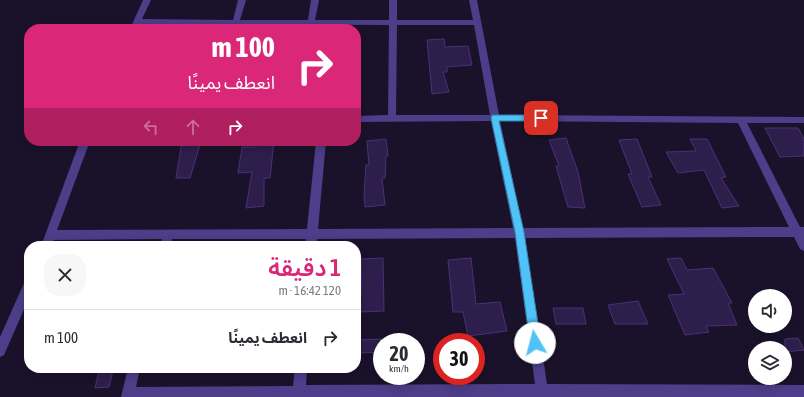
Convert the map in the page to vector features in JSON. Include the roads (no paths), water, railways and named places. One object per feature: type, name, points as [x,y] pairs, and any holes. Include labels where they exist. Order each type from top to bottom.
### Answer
[{"type":"street","points":[[136,24],[147,0]]},
{"type":"street","points":[[236,22],[242,0]]},
{"type":"street","points":[[311,23],[315,0]]},
{"type":"street","points":[[392,118],[393,0]]},
{"type":"street","points":[[473,0],[495,118],[519,232],[542,394]]},
{"type":"street","points":[[138,21],[311,23],[477,22]]},
{"type":"street","points":[[361,119],[495,118],[804,120]]},
{"type":"street","points":[[740,119],[800,232],[804,246]]},
{"type":"street","points":[[48,241],[84,146]]},
{"type":"street","points":[[311,241],[321,146]]},
{"type":"street","points":[[51,235],[800,232]]},
{"type":"street","points":[[166,241],[168,235]]},
{"type":"street","points":[[0,351],[24,296]]},
{"type":"street","points":[[133,373],[127,395],[299,392],[542,394],[804,391]]},
{"type":"street","points":[[299,392],[301,373]]}]
